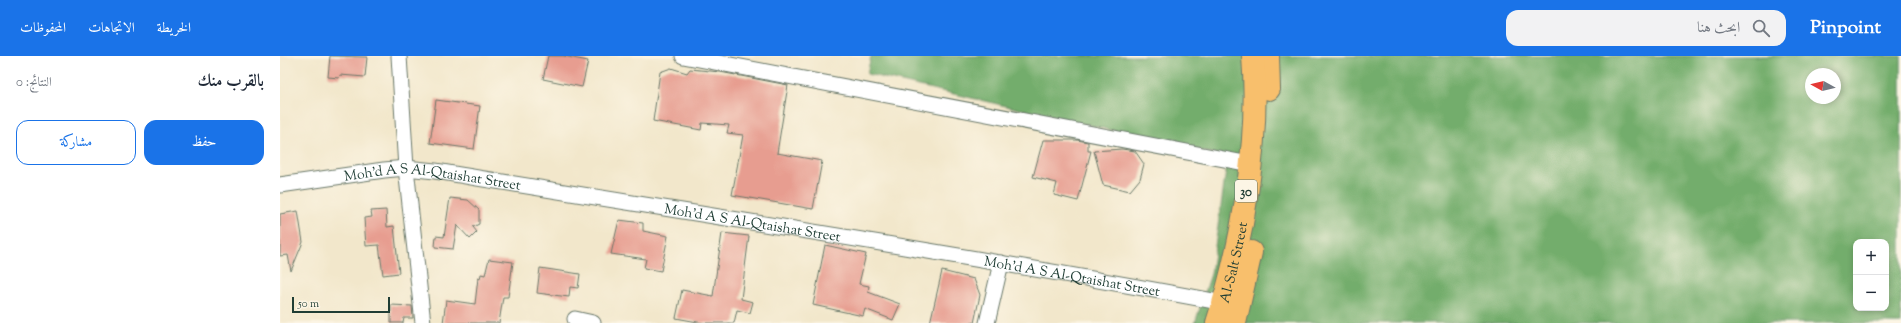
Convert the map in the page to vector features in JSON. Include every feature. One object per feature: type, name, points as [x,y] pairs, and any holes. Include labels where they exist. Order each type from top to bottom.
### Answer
[{"type":"main road","name":"Al-Salt Street","points":[[1217,323],[1224,303],[1239,241],[1250,164],[1254,106],[1253,56]]},
{"type":"main road","name":"Al-Salt Street","points":[[1235,323],[1255,236],[1262,189],[1269,119],[1268,56]]},
{"type":"street","points":[[399,56],[406,168],[424,323]]},
{"type":"street","points":[[683,56],[1250,164]]},
{"type":"street","name":"Moh'd A S Al-Qtaishat Street","points":[[280,185],[406,168],[435,171],[858,238],[1224,303]]},
{"type":"street","points":[[987,323],[1001,263]]},
{"type":"street","points":[[575,319],[593,323]]},
{"type":"green space","points":[[871,56],[1901,56],[1901,323],[1195,323],[1211,274],[1228,157],[867,74]]},
{"type":"building","points":[[330,56],[367,57],[365,77],[340,75],[339,78],[328,77]]},
{"type":"building","points":[[548,56],[563,56],[588,61],[582,87],[543,79]]},
{"type":"building","points":[[671,68],[687,73],[690,69],[720,72],[788,85],[777,153],[822,161],[813,209],[732,195],[743,135],[727,133],[729,125],[702,123],[701,130],[653,121],[660,72]]},
{"type":"building","points":[[436,100],[480,106],[474,149],[430,143]]},
{"type":"building","points":[[1043,140],[1077,140],[1088,142],[1088,151],[1091,151],[1078,201],[1054,195],[1057,183],[1033,177]]},
{"type":"building","points":[[1122,149],[1135,151],[1144,164],[1140,179],[1130,191],[1103,185],[1094,151]]},
{"type":"building","points":[[450,198],[468,200],[479,210],[479,224],[473,227],[477,232],[470,239],[457,225],[453,249],[435,247],[436,236],[444,237]]},
{"type":"building","points":[[386,210],[387,227],[394,226],[399,273],[383,275],[379,245],[366,246],[364,218],[372,217],[371,211]]},
{"type":"building","points":[[298,211],[303,242],[291,271],[288,255],[280,256],[280,214]]},
{"type":"building","points":[[619,220],[643,223],[643,231],[668,236],[661,271],[644,268],[646,259],[611,254]]},
{"type":"building","points":[[722,233],[749,236],[741,299],[753,302],[750,313],[737,310],[734,323],[703,323],[676,318],[682,290],[713,296]]},
{"type":"building","points":[[825,245],[866,254],[859,284],[869,286],[868,292],[900,304],[893,320],[865,309],[863,316],[813,305]]},
{"type":"building","points":[[489,259],[513,262],[508,297],[503,297],[499,323],[443,323],[446,300],[475,304],[478,278],[480,279],[481,274],[485,275]]},
{"type":"building","points":[[540,268],[580,274],[578,288],[570,287],[569,297],[537,293]]},
{"type":"building","points":[[942,271],[974,279],[980,295],[974,323],[930,323]]},
{"type":"building","points":[[391,305],[412,306],[413,318],[404,318],[403,323],[391,323]]}]
